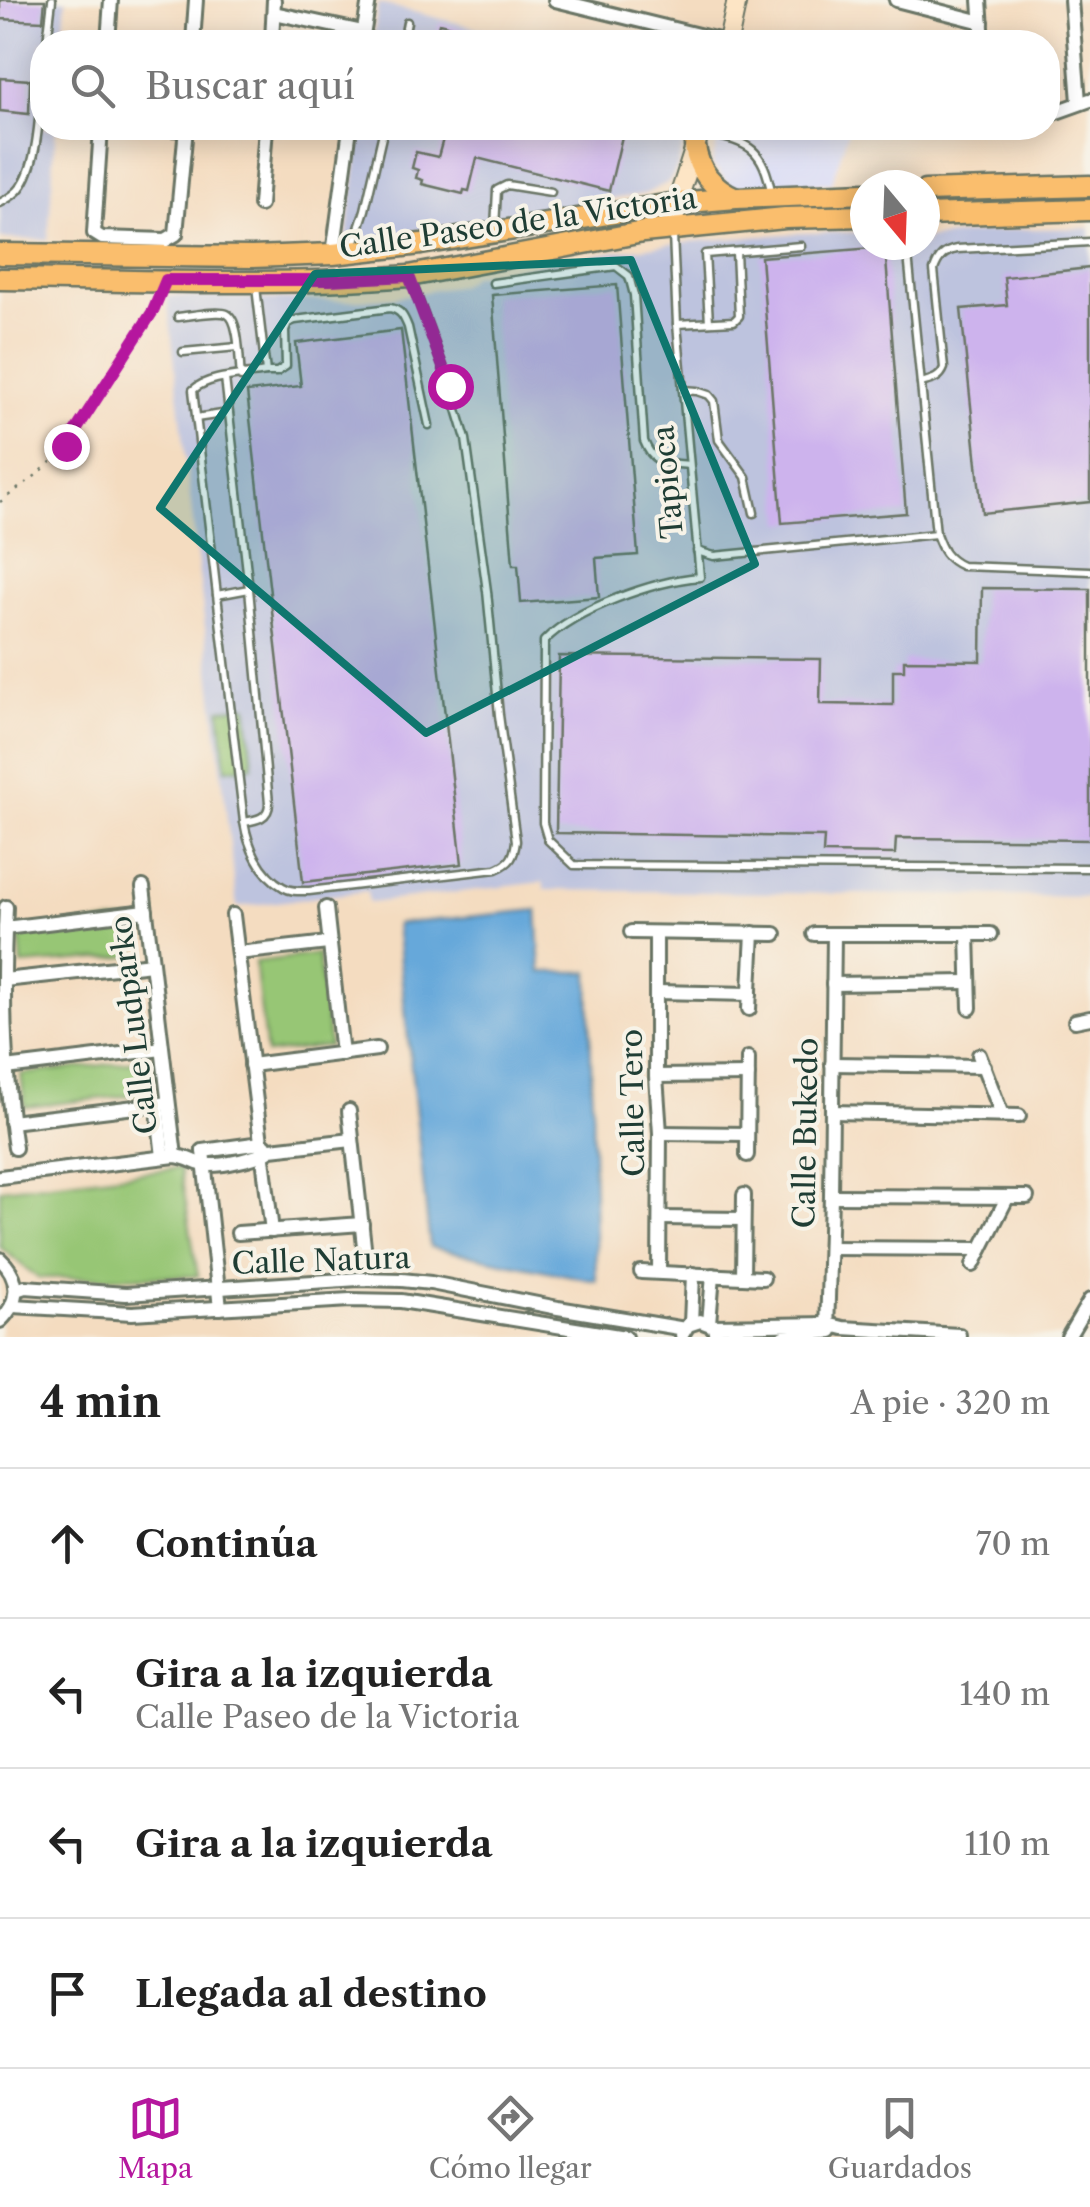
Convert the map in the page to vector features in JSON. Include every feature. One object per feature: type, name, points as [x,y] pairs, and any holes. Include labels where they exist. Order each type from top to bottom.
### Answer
[{"type":"main road","points":[[699,140],[697,160],[711,182],[736,198]]},
{"type":"main road","points":[[940,191],[1090,186]]},
{"type":"main road","points":[[940,199],[978,198],[1002,189]]},
{"type":"main road","name":"Calle Paseo de la Victoria","points":[[0,254],[252,257],[342,253],[677,203],[850,193]]},
{"type":"main road","points":[[940,215],[1090,210]]},
{"type":"main road","name":"Calle Paseo de la Victoria","points":[[0,279],[256,281],[409,276],[636,233],[785,218],[850,216]]},
{"type":"street","points":[[109,30],[111,0]]},
{"type":"street","points":[[193,30],[196,0]]},
{"type":"street","points":[[364,30],[369,0]]},
{"type":"street","points":[[555,0],[678,30]]},
{"type":"street","points":[[730,30],[738,0]]},
{"type":"street","points":[[896,0],[982,22]]},
{"type":"street","points":[[980,0],[983,30]]},
{"type":"street","points":[[1060,112],[1085,101],[1071,0]]},
{"type":"street","points":[[274,6],[343,30]]},
{"type":"street","points":[[101,140],[94,233],[102,238],[166,240],[176,234],[185,140]]},
{"type":"street","points":[[260,205],[265,140]]},
{"type":"street","points":[[342,253],[349,140]]},
{"type":"street","points":[[673,229],[677,203],[697,140]]},
{"type":"street","name":"Calle Ludparko","points":[[143,887],[162,1049],[169,1157]]},
{"type":"street","points":[[6,907],[6,1068],[15,1148]]},
{"type":"street","points":[[326,908],[342,1054]]},
{"type":"street","points":[[5,928],[146,911]]},
{"type":"street","points":[[233,915],[265,1149],[272,1230]]},
{"type":"street","points":[[631,932],[775,934]]},
{"type":"street","name":"Calle Tero","points":[[656,933],[660,1272]]},
{"type":"street","points":[[657,992],[749,1002],[753,934]]},
{"type":"street","points":[[814,934],[991,934]]},
{"type":"street","name":"Calle Bukedo","points":[[827,1328],[834,934]]},
{"type":"street","points":[[968,934],[970,1008]]},
{"type":"street","points":[[238,953],[328,943]]},
{"type":"street","points":[[4,980],[152,964]]},
{"type":"street","points":[[833,984],[968,982]]},
{"type":"street","points":[[6,1068],[162,1049]]},
{"type":"street","points":[[252,1065],[377,1050]]},
{"type":"street","points":[[747,1155],[748,1058]]},
{"type":"street","points":[[832,1064],[982,1060],[1002,1115]]},
{"type":"street","points":[[656,1076],[748,1074]]},
{"type":"street","points":[[11,1122],[163,1104]]},
{"type":"street","points":[[349,1111],[365,1255]]},
{"type":"street","points":[[832,1112],[1019,1116]]},
{"type":"street","points":[[660,1133],[748,1134]]},
{"type":"street","points":[[220,1308],[201,1159],[352,1140]]},
{"type":"street","name":"Calle Ludparko","points":[[0,1177],[169,1157],[201,1159]]},
{"type":"street","points":[[743,1276],[744,1195]]},
{"type":"street","points":[[831,1196],[1028,1197]]},
{"type":"street","points":[[972,1265],[1007,1198]]},
{"type":"street","points":[[660,1218],[743,1219]]},
{"type":"street","points":[[238,1233],[362,1224]]},
{"type":"street","points":[[830,1248],[981,1249]]},
{"type":"street","points":[[0,1260],[10,1270],[16,1290],[12,1306],[0,1321]]},
{"type":"street","points":[[641,1272],[763,1278]]},
{"type":"street","points":[[686,1329],[694,1274]]},
{"type":"street","points":[[713,1275],[713,1329],[843,1328],[959,1335]]},
{"type":"street","name":"Calle Natura","points":[[16,1290],[26,1287],[126,1294],[359,1279],[402,1280],[686,1329],[700,1320],[713,1329]]},
{"type":"street","name":"Calle Natura","points":[[12,1306],[107,1313],[350,1300],[402,1301],[626,1337]]},
{"type":"street","points":[[1068,1337],[1090,1300]]},
{"type":"street","points":[[784,1337],[827,1328]]},
{"type":"lane","points":[[48,30],[52,0]]},
{"type":"lane","points":[[405,30],[407,22]]},
{"type":"lane","points":[[0,202],[22,186],[34,140]]},
{"type":"lane","points":[[342,253],[365,210],[381,140]]},
{"type":"lane","points":[[729,140],[754,150],[763,161],[772,196]]},
{"type":"lane","points":[[495,232],[497,190],[502,186],[551,192]]},
{"type":"lane","name":"Tapioca","points":[[673,229],[697,552],[714,556],[936,534]]},
{"type":"lane","points":[[920,384],[936,378],[944,368],[934,270],[949,250],[1090,242]]},
{"type":"lane","points":[[708,322],[705,254],[801,246]]},
{"type":"lane","points":[[678,324],[734,321],[739,316],[736,252]]},
{"type":"lane","points":[[908,260],[936,534],[943,551],[950,561],[962,566],[1090,571]]},
{"type":"lane","points":[[493,282],[616,266],[629,276],[634,296],[644,441],[649,454],[658,461],[690,465]]},
{"type":"lane","points":[[409,276],[466,439],[516,842],[514,855],[508,864],[496,868],[309,891],[284,888],[248,846],[193,390],[201,382],[277,372],[286,366],[284,330],[288,323],[397,309],[408,327],[429,425]]},
{"type":"lane","points":[[256,281],[266,372]]},
{"type":"lane","points":[[178,317],[229,314],[235,322],[241,377]]},
{"type":"lane","points":[[182,352],[238,347]]},
{"type":"lane","points":[[225,378],[270,802],[263,816],[244,822]]},
{"type":"lane","points":[[683,390],[709,395],[714,401],[719,440],[746,477],[754,513]]},
{"type":"lane","points":[[196,418],[229,413]]},
{"type":"lane","points":[[697,552],[700,577],[674,579],[588,610],[555,629],[544,641],[543,823],[548,840],[574,865],[1090,868]]},
{"type":"lane","points":[[217,595],[249,590]]},
{"type":"path","points":[[0,502],[39,474],[66,446],[153,311],[166,280]]},
{"type":"highlighted area","points":[[631,260],[755,564],[426,733],[160,508],[315,274]]},
{"type":"shaded area","points":[[0,0],[66,0],[64,30],[30,30],[30,140],[55,140],[48,240],[0,239]]},
{"type":"shaded area","points":[[378,3],[485,30],[375,30]]},
{"type":"shaded area","points":[[359,140],[684,140],[678,167],[669,182],[645,194],[346,242]]},
{"type":"shaded area","points":[[718,140],[845,140],[832,183],[732,188],[712,164]]},
{"type":"shaded area","points":[[1090,228],[1090,897],[545,890],[543,882],[369,903],[367,891],[237,907],[167,296],[346,301],[393,298],[461,285],[473,276],[605,253],[799,233],[850,232],[850,260],[940,260],[940,237],[1015,229]]},
{"type":"green space","points":[[247,706],[253,766],[226,769],[220,709]]},
{"type":"green space","points":[[133,920],[136,956],[22,965],[19,930]]},
{"type":"green space","points":[[318,954],[329,1046],[266,1054],[255,962]]},
{"type":"green space","points":[[147,1060],[151,1093],[25,1107],[21,1074]]},
{"type":"green space","points":[[180,1168],[198,1276],[38,1278],[0,1247],[0,1189]]},
{"type":"water","points":[[537,910],[541,972],[589,972],[596,1281],[430,1247],[396,924]]},
{"type":"building","points":[[0,0],[45,0],[43,21],[0,19]]},
{"type":"building","points":[[439,23],[467,30],[437,30]]},
{"type":"building","points":[[0,78],[30,80],[29,114],[0,111]]},
{"type":"building","points":[[443,140],[621,140],[609,191],[477,158],[469,191],[464,190],[463,194],[422,184],[423,180],[416,178],[418,170],[412,168],[416,152],[438,157]]},
{"type":"building","points":[[850,250],[850,260],[886,260],[906,513],[782,523],[761,257]]},
{"type":"building","points":[[1090,268],[1090,502],[982,513],[961,309],[1007,305],[1004,277]]},
{"type":"building","points":[[617,285],[638,555],[596,558],[599,597],[521,603],[518,565],[513,565],[492,295]]},
{"type":"building","points":[[401,330],[462,864],[303,882],[247,392],[301,386],[296,343]]},
{"type":"building","points":[[982,588],[1090,589],[1090,840],[896,838],[895,854],[823,853],[824,837],[556,833],[559,656],[821,659],[820,704],[893,705],[893,670],[904,670],[904,660],[981,661]]},
{"type":"route","points":[[66,446],[153,311],[166,280],[409,276],[450,386]]}]
